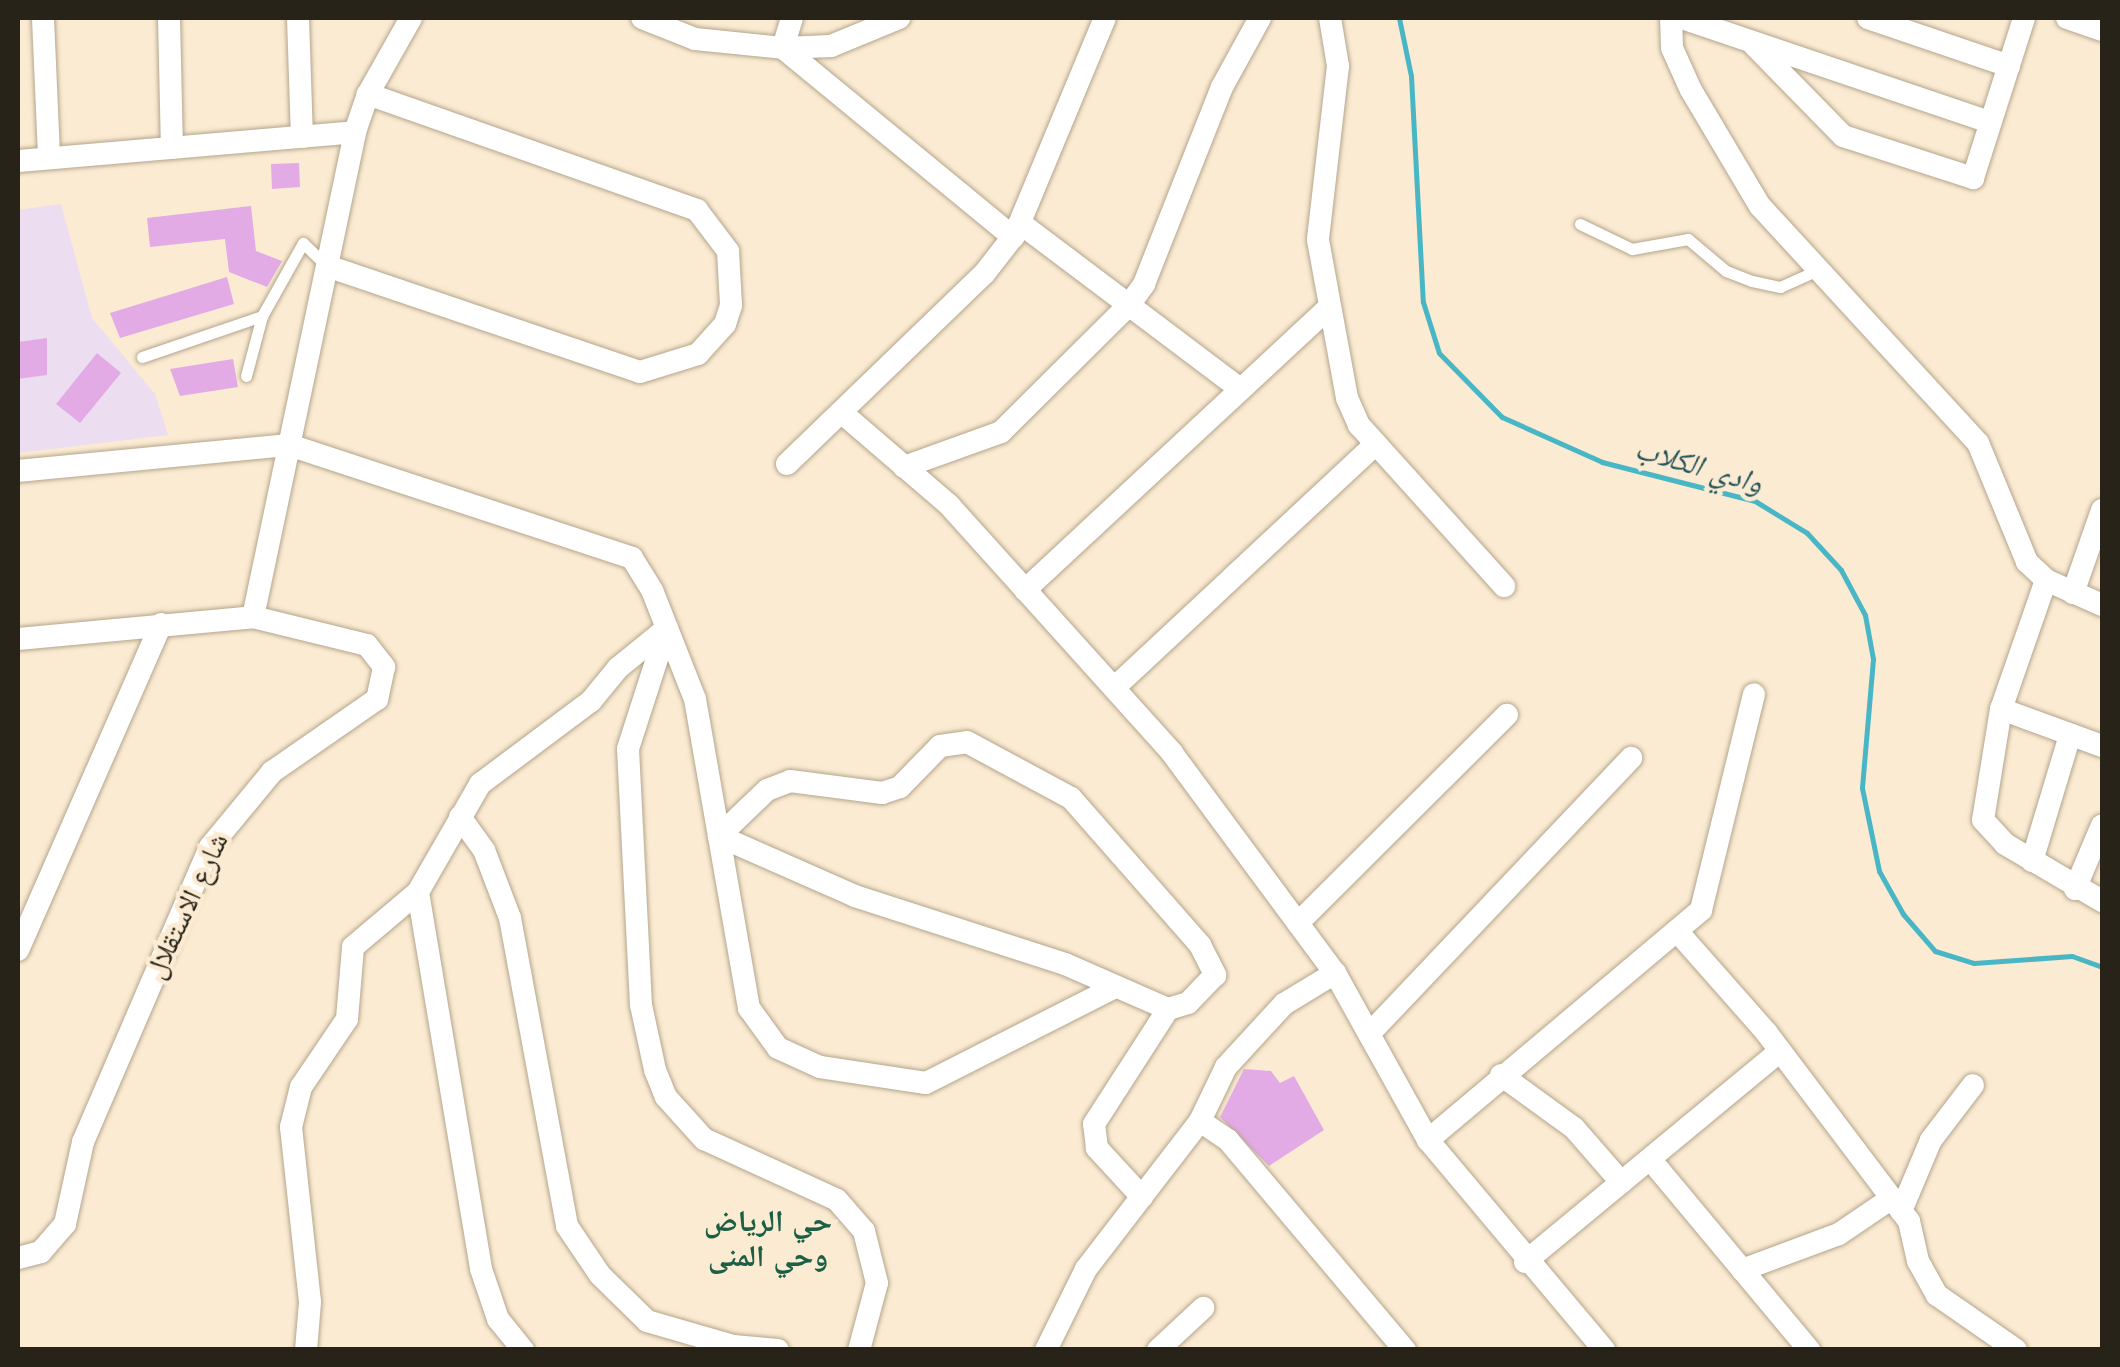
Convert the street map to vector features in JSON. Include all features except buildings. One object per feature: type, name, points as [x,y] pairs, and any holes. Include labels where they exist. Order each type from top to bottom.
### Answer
[{"type":"street","points":[[43,18],[49,158]]},
{"type":"street","points":[[169,18],[172,148]]},
{"type":"street","points":[[298,18],[302,137]]},
{"type":"street","points":[[253,617],[355,132],[368,94],[411,18]]},
{"type":"street","points":[[642,18],[695,39],[783,48],[831,46],[899,18]]},
{"type":"street","points":[[783,48],[792,18]]},
{"type":"street","points":[[787,464],[984,274],[1017,230],[1105,18]]},
{"type":"street","points":[[904,467],[1002,432],[1129,305],[1144,284],[1222,87],[1260,18]]},
{"type":"street","points":[[1330,18],[1338,66],[1318,240],[1347,398],[1376,444],[1504,586]]},
{"type":"street","points":[[1670,18],[1672,48],[1727,156],[1760,206],[1978,443],[2014,541],[2046,580],[2102,605]]},
{"type":"street","points":[[1682,18],[1990,122]]},
{"type":"street","points":[[1868,18],[2008,66]]},
{"type":"street","points":[[1754,44],[1843,136],[1973,178],[2024,18]]},
{"type":"street","points":[[2068,18],[2102,30]]},
{"type":"street","points":[[783,48],[1017,230],[1129,305],[1240,389]]},
{"type":"street","points":[[327,266],[640,372],[698,354],[725,324],[732,305],[728,252],[698,210],[368,94]]},
{"type":"street","points":[[18,161],[355,132]]},
{"type":"street","points":[[1025,590],[1328,308]]},
{"type":"street","points":[[841,412],[904,467],[1025,590],[1172,753],[1335,974],[1371,1032],[1428,1140],[1524,1262],[1604,1350]]},
{"type":"street","points":[[1114,688],[1376,444]]},
{"type":"street","points":[[18,471],[289,445],[632,558],[667,628],[695,698],[749,1008],[778,1048],[820,1067],[926,1083],[1113,988]]},
{"type":"street","points":[[2073,593],[2102,510]]},
{"type":"street","points":[[2046,580],[2001,709],[1983,820],[2032,861],[2102,901]]},
{"type":"street","name":"شارع الاستقلال","points":[[18,640],[253,617],[367,645],[384,668],[377,699],[301,748],[253,790],[210,846],[83,1142],[66,1224],[42,1252],[18,1258]]},
{"type":"street","points":[[18,950],[161,624]]},
{"type":"street","points":[[306,1350],[310,1302],[294,1107],[347,1018],[353,947],[418,892],[480,784],[592,701],[618,668],[667,628]]},
{"type":"street","points":[[667,628],[633,717],[628,749],[641,1006],[655,1070],[666,1097],[704,1139],[837,1200],[864,1232],[878,1283],[858,1350]]},
{"type":"street","points":[[1428,1140],[1501,1074],[1701,910],[1754,694]]},
{"type":"street","points":[[2001,709],[2102,746]]},
{"type":"street","points":[[1298,923],[1507,715]]},
{"type":"street","points":[[2032,861],[2070,735]]},
{"type":"street","points":[[968,742],[1071,798],[1200,945],[1215,975],[1188,1003],[1168,1009],[1025,950],[871,902],[719,836],[778,785],[817,781],[882,793],[900,788],[940,746],[968,742]]},
{"type":"street","points":[[1371,1032],[1631,758]]},
{"type":"street","points":[[460,817],[484,850],[510,918],[566,1226],[600,1276],[646,1321],[733,1346],[778,1350]]},
{"type":"street","points":[[2075,889],[2102,826]]},
{"type":"street","points":[[418,892],[481,1268],[498,1320],[523,1350]]},
{"type":"street","points":[[1677,931],[1780,1051],[1896,1204],[1937,1295],[2016,1350]]},
{"type":"street","points":[[1046,1350],[1086,1269],[1200,1121],[1226,1067],[1284,1004],[1335,974]]},
{"type":"street","points":[[1142,1197],[1097,1148],[1094,1124],[1168,1009]]},
{"type":"street","points":[[1524,1262],[1780,1051]]},
{"type":"street","points":[[1501,1074],[1574,1128],[1621,1182]]},
{"type":"street","points":[[1742,1270],[1838,1234],[1896,1204],[1931,1140],[1973,1085]]},
{"type":"street","points":[[1200,1121],[1228,1140],[1405,1350]]},
{"type":"street","points":[[1650,1158],[1808,1350]]},
{"type":"street","points":[[1158,1350],[1183,1341],[1203,1308]]},
{"type":"lane","points":[[1580,224],[1632,249],[1688,239],[1726,271],[1780,287],[1818,270]]},
{"type":"lane","points":[[246,376],[262,316],[303,242],[327,266]]},
{"type":"lane","points":[[142,357],[262,316]]},
{"type":"shaded area","points":[[61,204],[92,318],[155,394],[168,435],[18,453],[18,210]]},
{"type":"waterway","name":"وادي الكلاب","points":[[1399,18],[1411,76],[1423,302],[1439,353],[1502,417],[1602,462],[1755,501],[1807,533],[1841,570],[1865,615],[1873,659],[1862,788],[1879,871],[1903,914],[1935,951],[1974,963],[2072,956],[2102,967]]},
{"type":"district","name":"حي الرياض وحي المنى","points":[[768,1238]]}]
